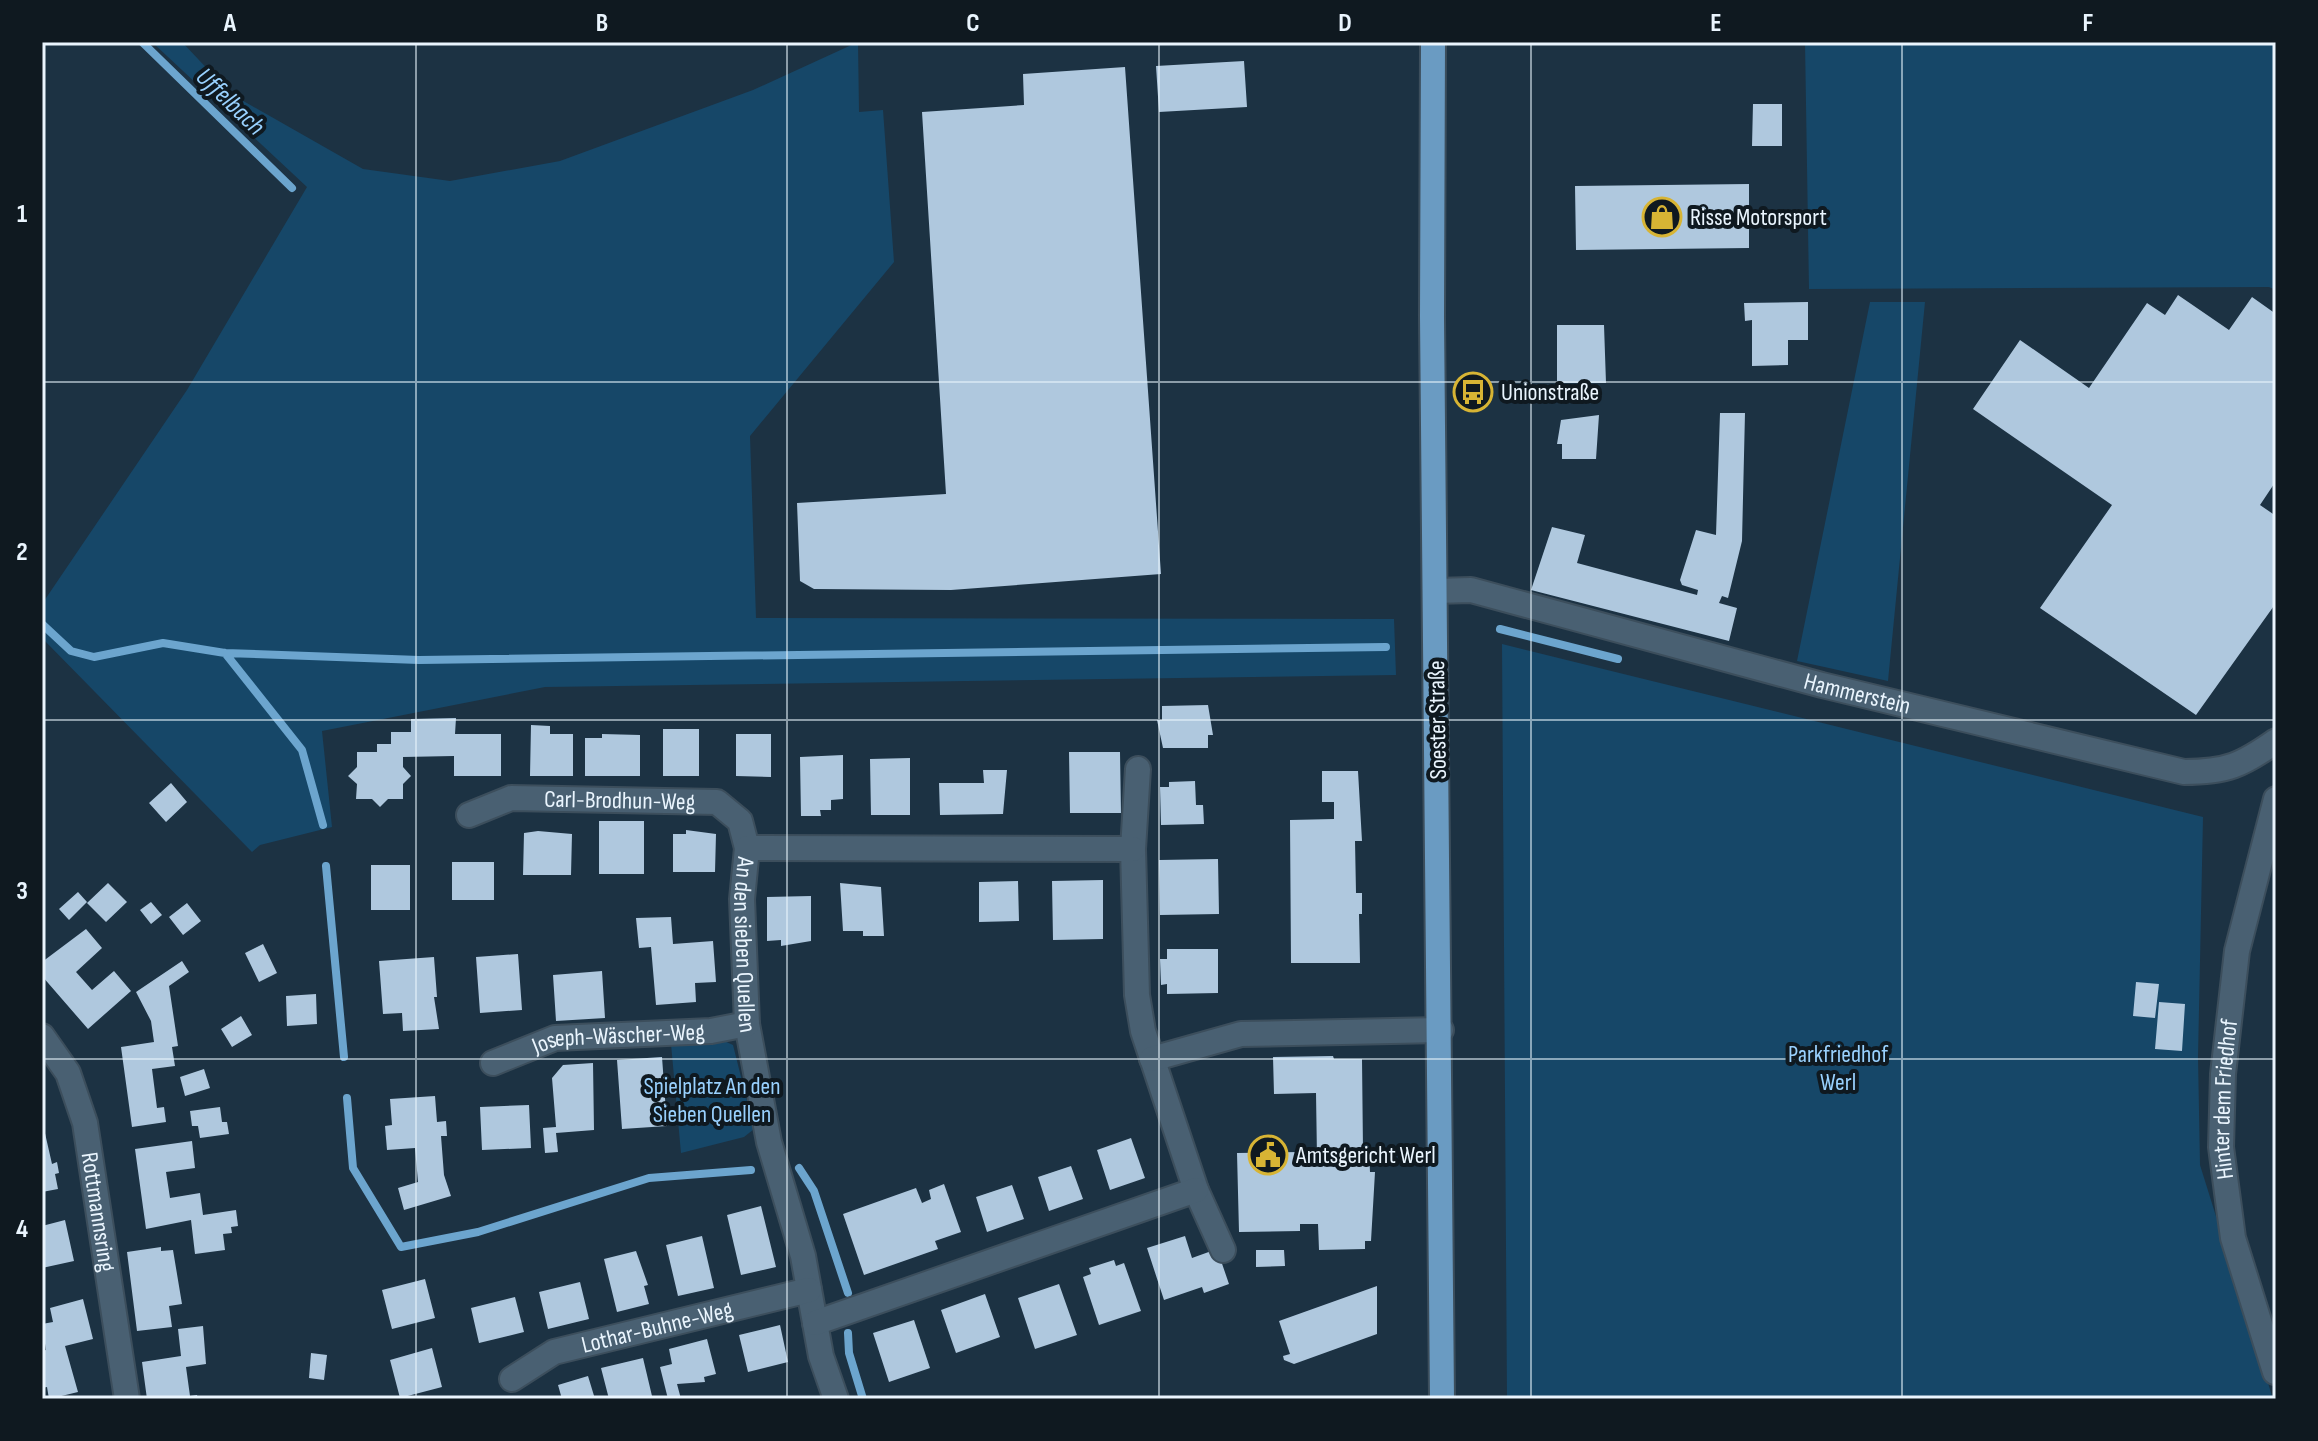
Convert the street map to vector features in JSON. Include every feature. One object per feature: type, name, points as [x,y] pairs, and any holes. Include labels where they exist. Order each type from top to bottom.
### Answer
[{"type":"main road","name":"Soester Straße","points":[[1433,42],[1432,317],[1441,1030],[1442,1399]]},
{"type":"street","name":"Hammerstein","points":[[1435,591],[1471,590],[1822,685],[2184,772],[2216,772],[2243,764],[2276,741]]},
{"type":"street","points":[[1138,769],[1133,849],[1137,995],[1152,1059],[1196,1190],[1223,1250]]},
{"type":"street","name":"Carl-Brodhun-Weg","points":[[469,815],[511,798],[717,802],[740,821],[747,848]]},
{"type":"street","name":"Hinter dem Friedhof","points":[[2274,815],[2237,951],[2223,1074],[2221,1147],[2233,1238],[2275,1372]]},
{"type":"street","name":"An den sieben Quellen","points":[[836,1399],[821,1356],[803,1256],[769,1142],[747,1024],[742,899],[747,848],[1133,849]]},
{"type":"street","name":"Joseph-Wäscher-Weg","points":[[493,1063],[555,1038],[711,1031],[747,1024]]},
{"type":"street","points":[[1152,1059],[1241,1034],[1441,1030]]},
{"type":"street","name":"Rottmannsring","points":[[42,1036],[68,1073],[85,1123],[127,1399]]},
{"type":"street","points":[[815,1323],[1196,1190]]},
{"type":"street","name":"Lothar-Buhne-Weg","points":[[512,1379],[554,1352],[809,1290]]},
{"type":"green space","points":[[152,42],[182,42],[231,94],[363,169],[450,181],[560,161],[753,90],[858,42],[859,112],[883,110],[894,262],[750,436],[756,618],[1394,619],[1396,675],[545,687],[322,731],[332,827],[260,845],[252,852],[42,638],[42,604],[187,390],[307,187]]},
{"type":"green space","points":[[1805,42],[2276,42],[2276,290],[2269,287],[1809,289]]},
{"type":"green space","points":[[1870,302],[1925,302],[1888,681],[1797,661]]},
{"type":"green space","name":"Parkfriedhof Werl","points":[[1502,644],[2203,817],[2198,1057],[2200,1165],[2273,1399],[1507,1399]]},
{"type":"green space","name":"Spielplatz An den Sieben Quellen","points":[[722,1040],[733,1045],[754,1129],[744,1137],[681,1153],[671,1044]]},
{"type":"building","points":[[1244,61],[1247,107],[1159,112],[1156,66]]},
{"type":"building","points":[[1125,67],[1161,574],[951,590],[814,589],[800,581],[797,503],[946,494],[922,112],[1024,105],[1023,74]]},
{"type":"building","points":[[1753,104],[1782,104],[1782,146],[1752,146]]},
{"type":"building","name":"Risse Motorsport","points":[[1749,184],[1749,248],[1576,250],[1575,186]]},
{"type":"building","points":[[2178,295],[2229,330],[2252,297],[2276,314],[2276,481],[2260,505],[2276,516],[2276,603],[2196,715],[2040,608],[2112,505],[1973,409],[2020,340],[2089,388],[2147,303],[2165,315]]},
{"type":"building","points":[[1808,302],[1808,340],[1788,340],[1788,365],[1752,366],[1752,320],[1745,321],[1744,303]]},
{"type":"building","points":[[1557,325],[1604,325],[1606,383],[1557,383]]},
{"type":"building","points":[[1720,413],[1745,413],[1742,541],[1728,598],[1722,596],[1719,603],[1737,608],[1729,641],[1531,590],[1552,527],[1585,535],[1577,563],[1697,595],[1698,590],[1682,585],[1680,580],[1696,530],[1716,535]]},
{"type":"building","points":[[1599,415],[1596,459],[1562,459],[1562,444],[1557,444],[1561,420]]},
{"type":"building","points":[[1208,705],[1213,735],[1208,735],[1208,748],[1163,748],[1157,720],[1162,720],[1162,706]]},
{"type":"building","points":[[456,718],[455,734],[501,734],[501,776],[454,776],[454,756],[403,757],[403,767],[411,776],[403,784],[403,799],[388,799],[380,807],[372,799],[356,799],[357,784],[348,776],[357,767],[357,752],[377,752],[377,744],[391,744],[391,732],[411,732],[411,719]]},
{"type":"building","points":[[531,725],[550,726],[550,734],[573,734],[573,776],[530,776]]},
{"type":"building","points":[[663,729],[699,729],[699,776],[663,776]]},
{"type":"building","points":[[602,734],[640,735],[640,776],[585,776],[585,738],[602,738]]},
{"type":"building","points":[[736,734],[771,734],[771,777],[736,776]]},
{"type":"building","points":[[1069,752],[1120,752],[1121,813],[1070,813]]},
{"type":"building","points":[[843,755],[843,799],[831,800],[831,810],[820,810],[821,816],[801,816],[800,757]]},
{"type":"building","points":[[910,758],[910,815],[871,815],[870,759]]},
{"type":"building","points":[[983,770],[1007,770],[1003,814],[940,815],[939,783],[984,783]]},
{"type":"building","points":[[1322,771],[1358,771],[1362,841],[1355,841],[1356,893],[1362,893],[1360,963],[1291,963],[1290,820],[1334,819],[1334,802],[1322,802]]},
{"type":"building","points":[[1195,781],[1196,805],[1203,805],[1204,824],[1161,825],[1160,787],[1169,787],[1169,782]]},
{"type":"building","points":[[171,783],[187,802],[166,822],[149,803]]},
{"type":"building","points":[[599,821],[644,821],[644,874],[599,874]]},
{"type":"building","points":[[686,830],[716,834],[715,872],[673,872],[673,834],[686,834]]},
{"type":"building","points":[[524,833],[572,834],[571,875],[523,875]]},
{"type":"building","points":[[1218,859],[1219,914],[1160,915],[1159,860]]},
{"type":"building","points":[[452,862],[494,862],[494,900],[452,900]]},
{"type":"building","points":[[371,865],[410,865],[410,910],[371,910]]},
{"type":"building","points":[[1103,880],[1103,939],[1053,940],[1052,881]]},
{"type":"building","points":[[1018,881],[1019,921],[979,922],[979,882]]},
{"type":"building","points":[[108,883],[127,902],[106,922],[87,903]]},
{"type":"building","points":[[840,883],[881,887],[884,936],[863,936],[863,931],[843,931]]},
{"type":"building","points":[[78,892],[87,902],[69,920],[59,909]]},
{"type":"building","points":[[811,896],[811,941],[781,946],[781,940],[767,941],[767,897]]},
{"type":"building","points":[[151,902],[162,915],[151,924],[140,910]]},
{"type":"building","points":[[187,903],[201,921],[183,935],[169,917]]},
{"type":"building","points":[[671,917],[673,944],[713,941],[716,982],[695,983],[696,1002],[656,1005],[651,947],[639,948],[636,918]]},
{"type":"building","points":[[86,929],[102,948],[76,972],[92,990],[114,971],[131,991],[88,1029],[42,976],[42,962]]},
{"type":"building","points":[[263,944],[277,973],[259,982],[245,953]]},
{"type":"building","points":[[1167,949],[1218,949],[1218,993],[1167,994],[1167,984],[1161,985],[1160,959],[1167,959]]},
{"type":"building","points":[[518,954],[522,1010],[480,1013],[476,957]]},
{"type":"building","points":[[434,957],[437,997],[434,997],[439,1029],[403,1031],[402,1013],[383,1014],[379,961]]},
{"type":"building","points":[[182,961],[189,972],[169,986],[178,1046],[172,1047],[175,1066],[152,1069],[157,1108],[164,1107],[166,1122],[132,1127],[121,1047],[154,1042],[151,1021],[136,992]]},
{"type":"building","points":[[602,971],[605,1018],[556,1021],[553,975]]},
{"type":"building","points":[[2136,982],[2159,984],[2155,1018],[2133,1016]]},
{"type":"building","points":[[316,994],[317,1024],[287,1026],[286,996]]},
{"type":"building","points":[[2159,1002],[2185,1004],[2182,1051],[2155,1049]]},
{"type":"building","points":[[241,1016],[252,1035],[232,1047],[221,1029]]},
{"type":"building","name":"Amtsgericht Werl","points":[[1333,1056],[1334,1059],[1362,1059],[1363,1151],[1369,1151],[1370,1172],[1375,1172],[1371,1241],[1365,1241],[1365,1249],[1319,1250],[1318,1224],[1300,1224],[1300,1231],[1239,1232],[1237,1153],[1299,1152],[1299,1159],[1317,1158],[1316,1093],[1274,1094],[1273,1057]]},
{"type":"building","points":[[662,1057],[667,1126],[622,1129],[617,1060]]},
{"type":"building","points":[[593,1063],[594,1130],[556,1133],[558,1152],[545,1153],[543,1128],[556,1127],[552,1078],[563,1065]]},
{"type":"building","points":[[204,1069],[210,1088],[185,1096],[180,1077]]},
{"type":"building","points":[[435,1096],[437,1122],[446,1121],[447,1136],[441,1136],[444,1175],[451,1196],[404,1210],[398,1188],[418,1182],[415,1148],[387,1150],[385,1126],[392,1125],[390,1099]]},
{"type":"building","points":[[529,1105],[531,1148],[482,1150],[480,1107]]},
{"type":"building","points":[[220,1107],[222,1122],[227,1122],[229,1134],[200,1138],[198,1126],[192,1126],[190,1111]]},
{"type":"building","points":[[42,1120],[52,1164],[57,1162],[59,1173],[55,1174],[58,1189],[42,1192]]},
{"type":"building","points":[[1131,1138],[1145,1178],[1110,1190],[1097,1150]]},
{"type":"building","points":[[192,1141],[195,1168],[166,1172],[170,1198],[200,1193],[203,1215],[236,1210],[238,1226],[231,1227],[232,1233],[223,1234],[225,1250],[195,1254],[191,1220],[146,1229],[135,1149]]},
{"type":"building","points":[[1071,1166],[1083,1199],[1049,1211],[1038,1177]]},
{"type":"building","points":[[944,1184],[961,1232],[935,1241],[938,1249],[864,1275],[843,1214],[916,1188],[922,1203],[931,1199],[929,1190]]},
{"type":"building","points":[[1012,1185],[1024,1219],[987,1232],[976,1197]]},
{"type":"building","points":[[761,1206],[776,1267],[741,1275],[727,1215]]},
{"type":"building","points":[[65,1220],[74,1261],[42,1268],[42,1226]]},
{"type":"building","points":[[702,1236],[714,1288],[678,1296],[666,1245]]},
{"type":"building","points":[[1185,1236],[1192,1258],[1217,1249],[1229,1284],[1204,1293],[1202,1287],[1164,1300],[1147,1248]]},
{"type":"building","points":[[161,1247],[161,1251],[173,1250],[182,1304],[169,1306],[172,1327],[137,1331],[127,1252]]},
{"type":"building","points":[[1256,1250],[1284,1250],[1285,1266],[1256,1267]]},
{"type":"building","points":[[636,1251],[648,1285],[644,1286],[649,1304],[617,1312],[604,1259]]},
{"type":"building","points":[[1114,1260],[1116,1266],[1124,1263],[1141,1311],[1099,1325],[1083,1277],[1091,1274],[1089,1268]]},
{"type":"building","points":[[425,1279],[435,1318],[392,1329],[382,1290]]},
{"type":"building","points":[[580,1282],[589,1319],[548,1329],[539,1292]]},
{"type":"building","points":[[1059,1284],[1077,1335],[1035,1349],[1018,1298]]},
{"type":"building","points":[[1377,1286],[1377,1334],[1294,1364],[1284,1360],[1283,1356],[1290,1354],[1279,1321]]},
{"type":"building","points":[[985,1294],[1000,1337],[956,1353],[941,1310]]},
{"type":"building","points":[[515,1297],[524,1332],[479,1343],[471,1308]]},
{"type":"building","points":[[83,1299],[93,1339],[65,1346],[78,1392],[49,1399],[47,1387],[42,1388],[42,1351],[46,1350],[42,1324],[53,1322],[50,1308]]},
{"type":"building","points":[[914,1320],[930,1368],[889,1382],[873,1333]]},
{"type":"building","points":[[780,1325],[788,1362],[748,1372],[739,1335]]},
{"type":"building","points":[[203,1326],[206,1364],[186,1367],[190,1396],[197,1395],[198,1399],[147,1399],[142,1362],[181,1356],[178,1329]]},
{"type":"building","points":[[707,1339],[716,1374],[704,1377],[705,1382],[677,1384],[681,1399],[668,1399],[660,1367],[672,1364],[669,1349]]},
{"type":"building","points":[[432,1348],[442,1387],[400,1398],[390,1360]]},
{"type":"building","points":[[311,1353],[327,1355],[324,1380],[309,1378]]},
{"type":"building","points":[[643,1358],[652,1396],[609,1399],[601,1368]]},
{"type":"building","points":[[588,1376],[595,1399],[562,1399],[558,1385]]},
{"type":"waterway","name":"Uffelbach","points":[[142,42],[292,188]]},
{"type":"waterway","points":[[42,624],[71,651],[94,657],[163,643],[225,653],[419,660],[1386,647]]},
{"type":"waterway","points":[[1500,629],[1618,659]]},
{"type":"waterway","points":[[225,653],[302,750],[323,825]]},
{"type":"waterway","points":[[326,866],[344,1057]]},
{"type":"waterway","points":[[347,1098],[353,1168],[401,1247],[478,1232],[649,1178],[751,1170]]},
{"type":"waterway","points":[[799,1168],[814,1191],[848,1293]]},
{"type":"waterway","points":[[848,1333],[849,1353],[863,1399]]},
{"type":"place","name":"Risse Motorsport","points":[[1662,217]]},
{"type":"place","name":"Unionstraße","points":[[1473,392]]},
{"type":"place","name":"Amtsgericht Werl","points":[[1268,1155]]}]
